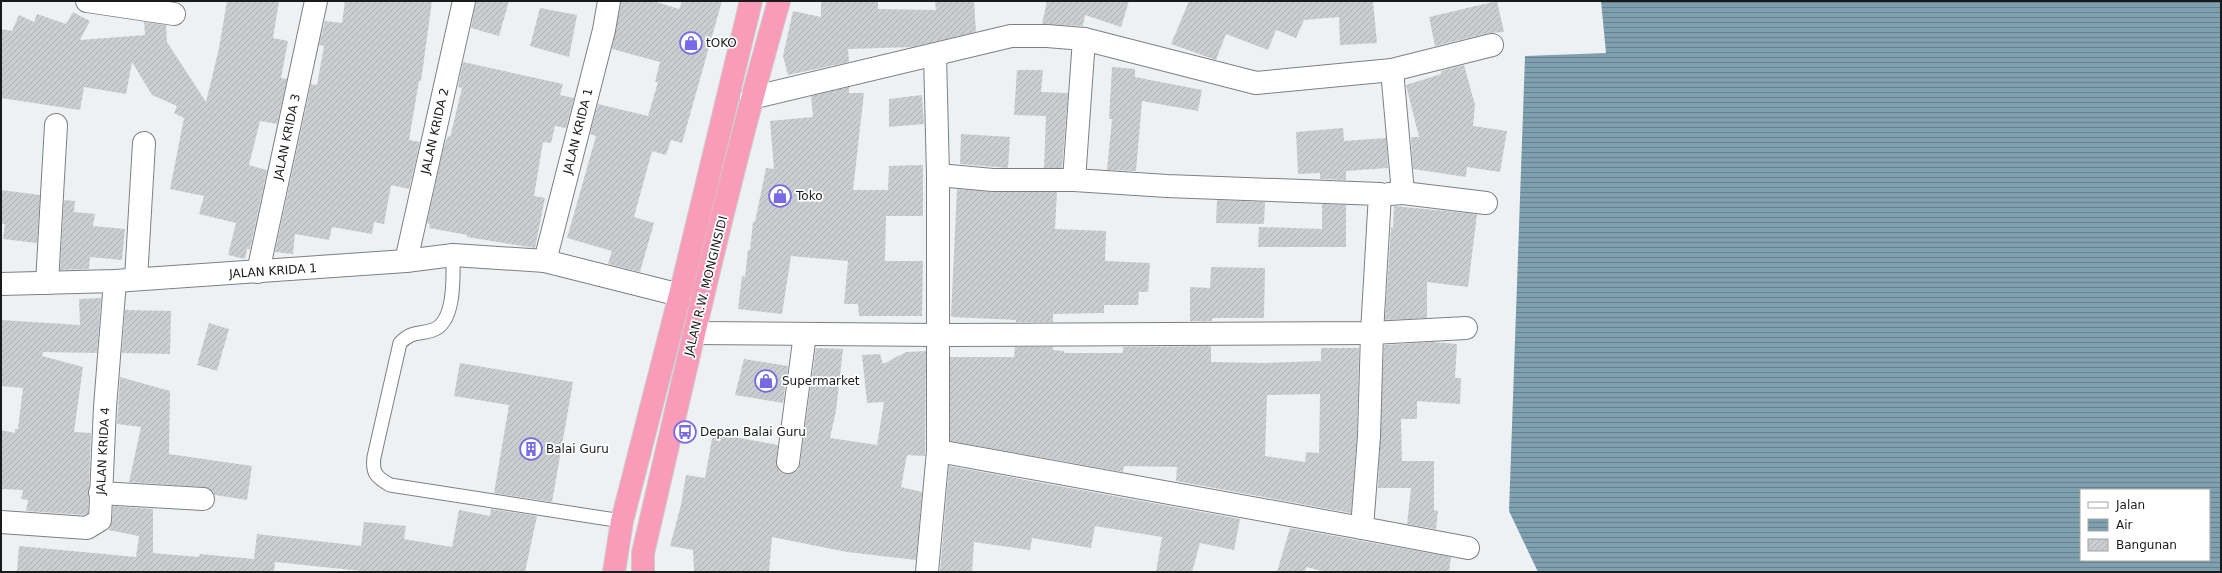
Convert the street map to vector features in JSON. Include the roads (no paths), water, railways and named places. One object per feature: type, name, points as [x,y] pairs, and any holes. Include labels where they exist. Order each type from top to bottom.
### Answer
[{"type":"highway","name":"JALAN R.W. MONGINSIDI","points":[[614,572],[622,522],[680,295],[751,1]]},
{"type":"highway","name":"JALAN R.W. MONGINSIDI","points":[[642,572],[643,553],[695,333],[752,98],[779,1]]},
{"type":"street","points":[[89,1],[174,14]]},
{"type":"street","name":"JALAN KRIDA 3","points":[[258,272],[316,1]]},
{"type":"street","name":"JALAN KRIDA 2","points":[[406,261],[464,1]]},
{"type":"street","name":"JALAN KRIDA 1","points":[[545,261],[604,30],[609,1]]},
{"type":"street","points":[[752,98],[1011,36],[1047,36],[1084,39],[1256,83],[1392,70],[1492,45]]},
{"type":"street","points":[[1074,180],[1084,39]]},
{"type":"street","points":[[927,572],[938,451],[938,174],[935,55]]},
{"type":"street","points":[[1392,70],[1403,193]]},
{"type":"street","points":[[47,283],[56,125]]},
{"type":"street","name":"JALAN KRIDA 4","points":[[1,522],[87,528],[100,520],[100,492],[105,406],[126,280],[144,143]]},
{"type":"street","points":[[938,174],[994,180],[1074,180],[1166,186],[1380,194],[1403,193],[1486,203]]},
{"type":"street","points":[[1362,528],[1369,436],[1372,333],[1380,194]]},
{"type":"street","name":"JALAN KRIDA 1","points":[[1,284],[126,280],[258,272],[453,256],[545,261],[680,295]]},
{"type":"street","points":[[695,333],[938,335],[1372,333],[1466,328]]},
{"type":"street","points":[[788,462],[804,334]]},
{"type":"street","points":[[938,451],[1468,548]]},
{"type":"street","points":[[100,492],[203,499]]},
{"type":"lane","points":[[453,256],[452,297],[448,312],[442,323],[434,330],[421,331],[406,336],[400,342],[374,457],[372,468],[375,475],[390,485],[622,522]]},
{"type":"water","points":[[1601,1],[2221,1],[2221,572],[1538,572],[1509,511],[1525,56],[1606,53]]},
{"type":"place","name":"tOKO","points":[[691,43]]},
{"type":"place","name":"Toko","points":[[780,196]]},
{"type":"place","name":"Supermarket","points":[[766,381]]},
{"type":"place","name":"Depan Balai Guru","points":[[685,432]]},
{"type":"place","name":"Balai Guru","points":[[531,449]]}]
